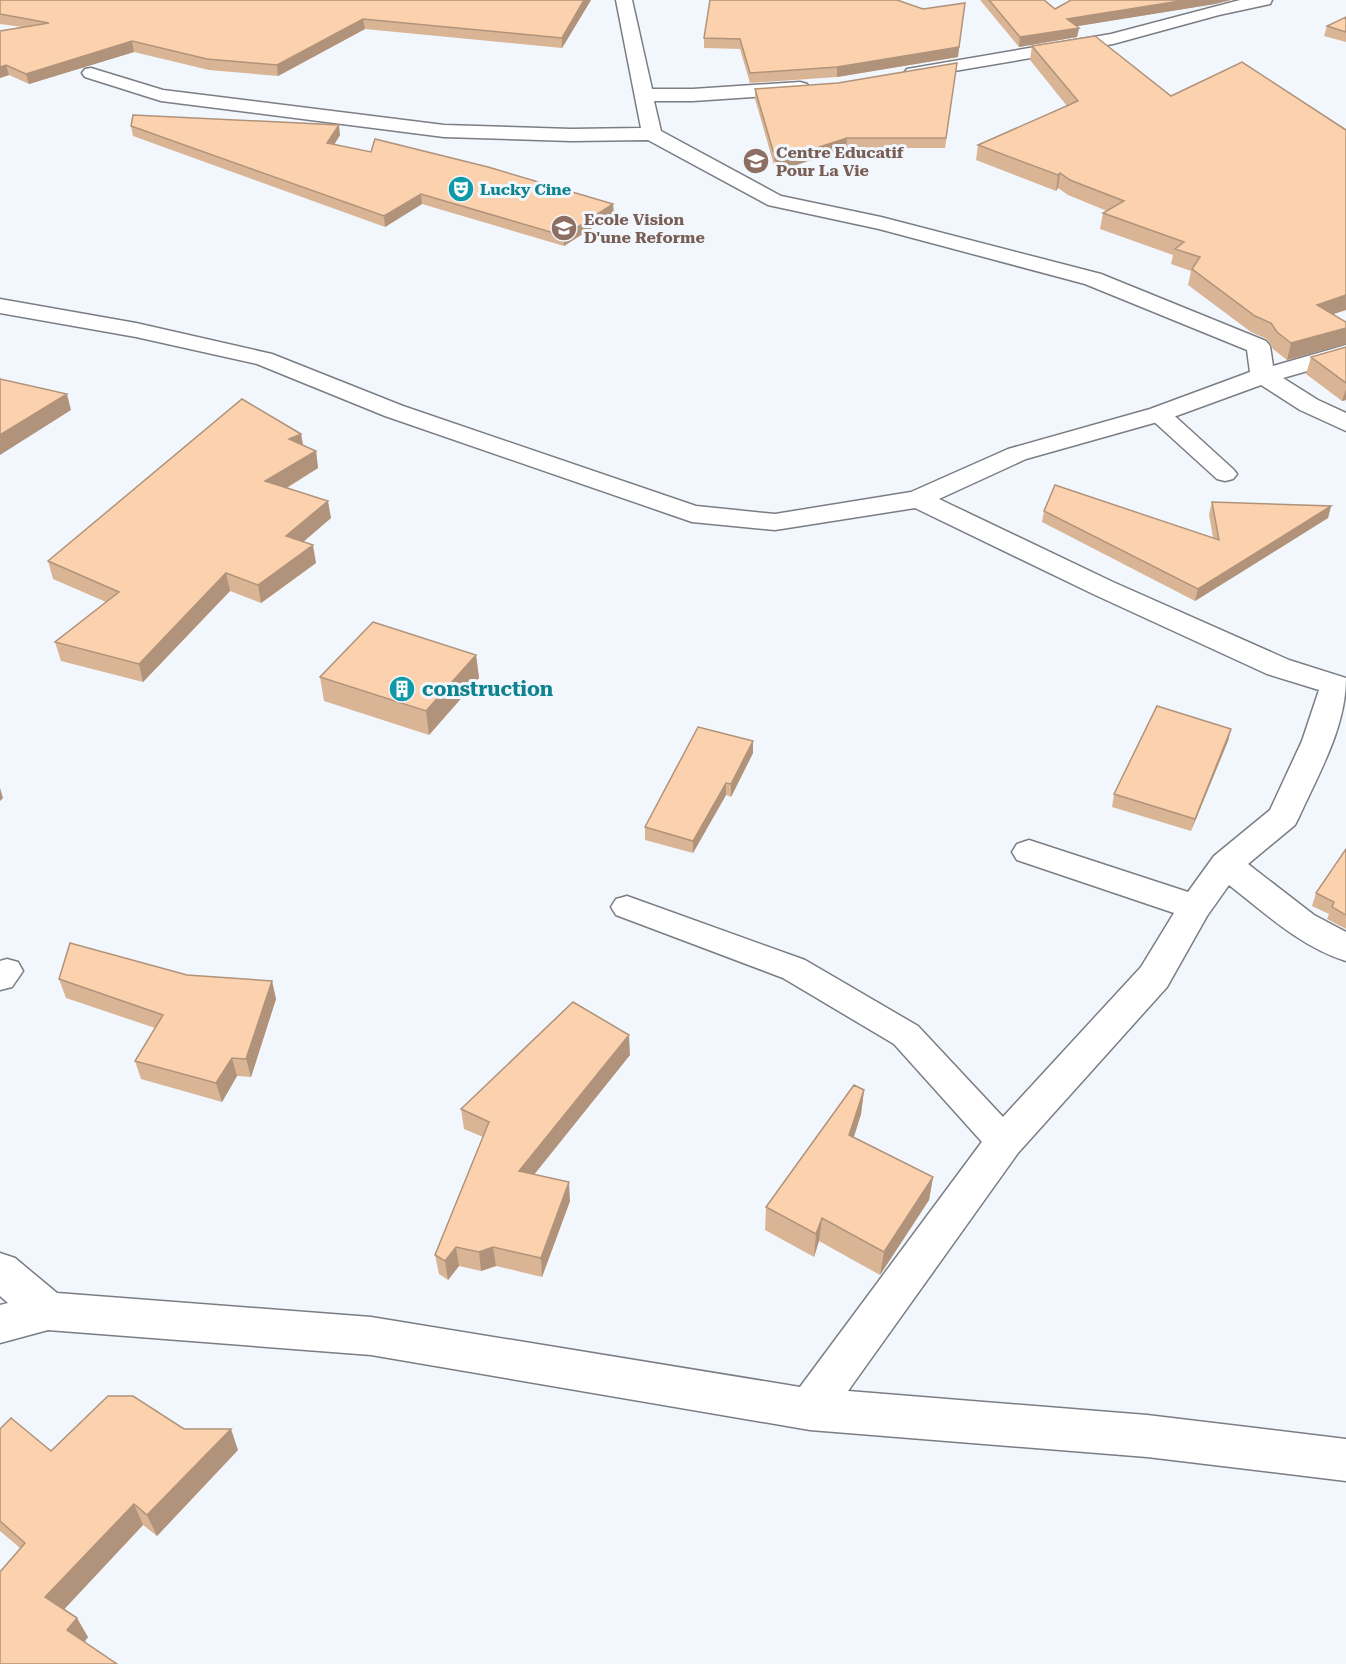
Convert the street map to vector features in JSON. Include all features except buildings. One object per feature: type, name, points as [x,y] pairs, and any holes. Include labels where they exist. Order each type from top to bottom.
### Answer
[{"type":"street","points":[[624,0],[652,134]]},
{"type":"street","points":[[892,76],[1113,39],[1216,10],[1264,0]]},
{"type":"street","points":[[91,73],[161,95],[410,128],[559,135],[652,134],[775,201],[881,223],[1093,279],[1258,346],[1263,376],[1309,405],[1346,423]]},
{"type":"street","points":[[644,95],[693,95],[813,87]]},
{"type":"street","points":[[0,306],[136,330],[264,359],[394,411],[692,514],[775,522],[918,499],[1017,454],[1160,414],[1263,376],[1322,362],[1346,352]]},
{"type":"street","points":[[810,1409],[1004,1142],[1154,976],[1195,907],[1226,864],[1283,817],[1341,686],[1270,663],[1103,588],[918,499]]},
{"type":"street","points":[[1029,852],[1195,907]]},
{"type":"street","points":[[1226,864],[1302,924],[1346,948]]},
{"type":"street","points":[[0,1271],[48,1311]]},
{"type":"street","points":[[0,1324],[48,1311],[370,1336],[810,1409],[1147,1436],[1346,1460]]},
{"type":"lane","points":[[1160,414],[1225,474]]},
{"type":"lane","points":[[627,907],[794,969],[906,1035],[1004,1142]]},
{"type":"place","name":"Centre Educatif Pour La Vie","points":[[756,161]]},
{"type":"place","name":"Lucky Cine","points":[[461,189]]},
{"type":"place","name":"Ecole Vision D'une Reforme","points":[[564,228]]},
{"type":"place","name":"construction","points":[[402,689]]}]
